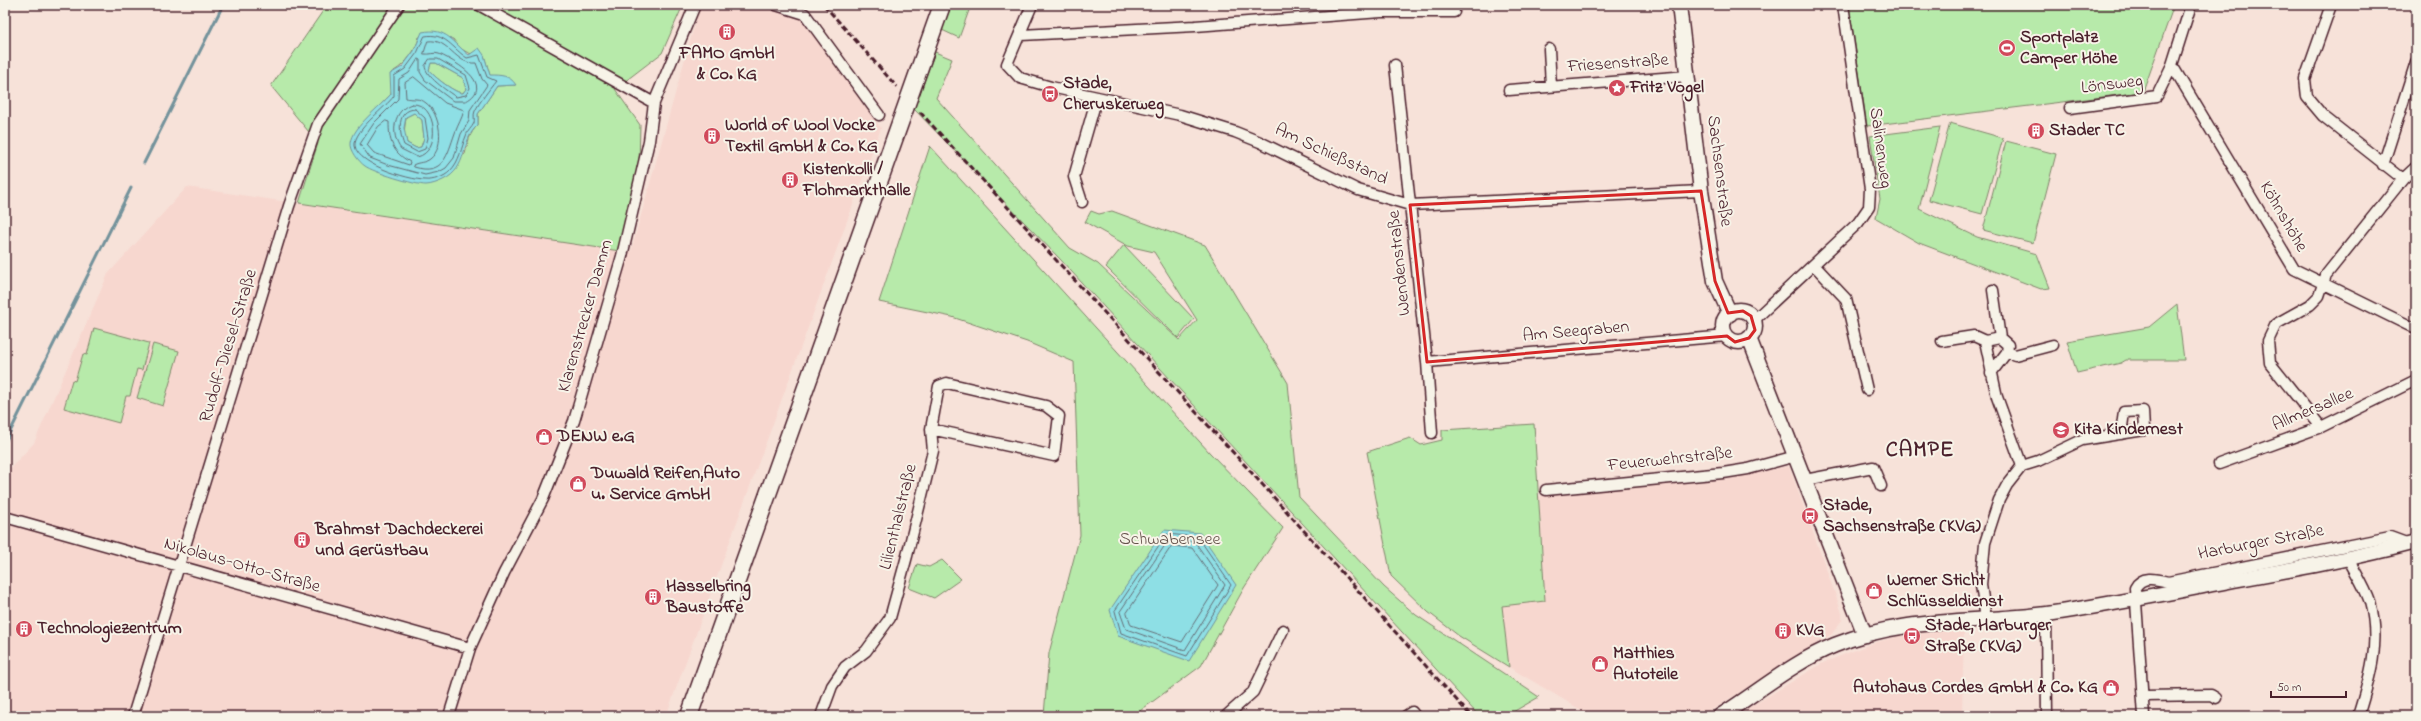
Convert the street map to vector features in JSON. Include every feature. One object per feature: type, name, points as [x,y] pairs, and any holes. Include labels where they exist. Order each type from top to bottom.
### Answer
[{"type":"main road","points":[[689,716],[942,5]]},
{"type":"street","name":"Rudolf-Diesel-Straße","points":[[133,716],[289,206],[312,138],[325,111],[399,5]]},
{"type":"street","points":[[479,5],[654,103]]},
{"type":"street","name":"Klarenstrecker Damm","points":[[449,716],[470,648],[504,573],[543,499],[574,421],[622,256],[649,141],[654,103],[695,5]]},
{"type":"street","points":[[776,5],[805,14],[878,115]]},
{"type":"street","points":[[1032,5],[1021,35],[1195,26],[1380,8],[1454,12]]},
{"type":"street","name":"Sachsenstraße","points":[[1679,5],[1701,191],[1715,281],[1730,314]]},
{"type":"street","name":"Salinenweg","points":[[1754,320],[1864,217],[1871,198],[1843,5]]},
{"type":"street","name":"Lönsweg","points":[[2070,108],[2158,96],[2172,65],[2192,5]]},
{"type":"street","points":[[2331,5],[2305,79],[2307,97],[2322,116],[2403,179]]},
{"type":"street","name":"Am Schießstand","points":[[1021,35],[1007,64],[1020,78],[1180,115],[1235,132],[1260,142],[1358,190],[1410,205],[1701,191]]},
{"type":"street","name":"Friesenstraße","points":[[1549,49],[1551,86]]},
{"type":"street","points":[[2383,164],[2416,62]]},
{"type":"street","name":"Wendenstraße","points":[[1395,65],[1427,362],[1432,433]]},
{"type":"street","name":"Köhnshöhe","points":[[2172,65],[2294,269],[2416,329]]},
{"type":"street","name":"Friesenstraße","points":[[1509,90],[1688,76]]},
{"type":"street","points":[[1082,202],[1074,177],[1097,97]]},
{"type":"street","points":[[2321,427],[2286,386],[2270,363],[2268,341],[2276,324],[2310,305],[2319,296],[2326,275],[2403,179],[2416,167]]},
{"type":"street","points":[[1814,265],[1846,299],[1867,390]]},
{"type":"street","points":[[1991,373],[2006,352],[2008,345],[2000,338],[1994,290]]},
{"type":"street","points":[[1743,311],[1754,320],[1755,330],[1749,338],[1736,342],[1727,336],[1724,322],[1730,314],[1743,311]]},
{"type":"street","name":"Am Seegraben","points":[[1427,362],[1727,336]]},
{"type":"street","points":[[1942,341],[1974,336],[1985,341],[2000,338]]},
{"type":"street","points":[[1749,338],[1865,635]]},
{"type":"street","points":[[1985,341],[1997,398],[2022,466]]},
{"type":"street","points":[[2006,352],[2014,355],[2053,345]]},
{"type":"street","name":"Allmersallee","points":[[2220,464],[2321,427],[2416,380]]},
{"type":"street","name":"Lilienthalstraße","points":[[821,716],[832,686],[845,667],[866,651],[890,618],[908,556],[933,451],[931,429],[939,386],[948,383],[1046,406],[1059,416],[1054,456],[931,429]]},
{"type":"street","points":[[1986,619],[1981,585],[1985,543],[1999,500],[2007,485],[2022,466],[2038,461],[2082,440],[2121,434]]},
{"type":"street","name":"Feuerwehrstraße","points":[[1546,490],[1723,473],[1748,469],[1796,456]]},
{"type":"street","points":[[1805,480],[1873,467],[1880,486]]},
{"type":"street","name":"Nikolaus-Otto-Straße","points":[[5,517],[470,648]]},
{"type":"street","name":"Harburger Straße","points":[[2136,599],[2136,588],[2139,582],[2146,579],[2168,582],[2390,537],[2412,543]]},
{"type":"street","name":"Harburger Straße","points":[[1720,716],[1804,661],[1834,645],[1865,635],[1907,625],[2046,614],[2136,599],[2348,558],[2412,543]]},
{"type":"street","points":[[2348,558],[2370,601],[2376,640],[2371,674],[2358,716]]},
{"type":"street","points":[[2136,599],[2144,696],[2144,716]]},
{"type":"street","points":[[2046,614],[2047,716]]},
{"type":"street","points":[[1226,716],[1253,692],[1283,630]]},
{"type":"street","points":[[2144,696],[2211,695],[2216,698]]},
{"type":"highlighted area","points":[[1701,191],[1715,281],[1728,313],[1743,311],[1751,316],[1755,330],[1749,338],[1735,342],[1727,336],[1427,362],[1410,205]]},
{"type":"shaded area","points":[[700,5],[750,5],[802,17],[881,128],[666,716],[5,716],[5,474],[34,443],[108,274],[187,187],[620,251],[631,251]]},
{"type":"shaded area","points":[[1789,466],[1842,613],[1842,620],[1832,634],[1702,716],[1591,716],[1509,667],[1501,606],[1545,601],[1539,496],[1727,479]]},
{"type":"shaded area","points":[[1964,629],[1962,716],[1735,716],[1823,663],[1873,643],[1900,636]]},
{"type":"green space","points":[[327,5],[683,5],[662,53],[615,89],[640,125],[639,166],[620,251],[299,203],[318,143],[271,86]],"holes":[[[419,37],[453,39],[466,52],[484,55],[490,76],[515,85],[497,86],[478,114],[478,125],[471,135],[465,154],[416,183],[375,170],[364,122],[391,94],[394,71],[410,56],[416,47]]]},
{"type":"green space","points":[[951,5],[971,5],[959,38],[942,30]]},
{"type":"green space","name":"Sportplatz Camper Höhe","points":[[1849,5],[2174,5],[2143,92],[1867,126]]},
{"type":"green space","points":[[935,52],[952,59],[936,98],[1070,248],[1098,264],[1179,340],[1197,320],[1154,252],[1128,246],[1085,222],[1091,211],[1099,214],[1112,211],[1205,245],[1288,383],[1299,497],[1384,587],[1416,615],[1539,697],[1506,716],[1479,716],[1060,259],[914,109]]},
{"type":"green space","points":[[431,63],[436,63],[463,78],[466,89],[463,93],[450,88],[435,76],[429,70]]},
{"type":"green space","points":[[414,113],[422,120],[424,138],[421,147],[416,148],[407,143],[404,133],[406,117]]},
{"type":"green space","points":[[1950,123],[2003,138],[1982,214],[1929,200]]},
{"type":"green space","points":[[1940,127],[1919,209],[1977,237],[2037,254],[2050,288],[2041,289],[1919,243],[1876,218],[1880,199],[1870,136]]},
{"type":"green space","points":[[2006,141],[2056,154],[2033,243],[1983,230]]},
{"type":"green space","name":"Schwabensee","points":[[930,146],[1210,453],[1283,528],[1244,588],[1201,666],[1133,716],[1044,716],[1049,653],[1080,535],[1074,362],[1027,342],[952,317],[879,302]]},
{"type":"green space","points":[[1124,245],[1194,319],[1178,338],[1106,267]]},
{"type":"green space","points":[[2177,304],[2184,360],[2126,360],[2121,363],[2077,373],[2067,341],[2149,327]]},
{"type":"green space","points":[[94,328],[149,343],[142,370],[137,369],[130,396],[126,396],[119,423],[64,408],[72,380],[75,381],[83,354],[87,355]]},
{"type":"green space","points":[[153,344],[179,351],[163,406],[137,398]]},
{"type":"green space","points":[[1534,424],[1545,601],[1502,606],[1509,667],[1459,636],[1428,612],[1391,576],[1367,452],[1410,438],[1421,445],[1442,440],[1442,430]]},
{"type":"green space","points":[[942,560],[961,579],[934,598],[909,588],[917,564],[929,567]]},
{"type":"water","points":[[431,31],[444,34],[469,55],[479,48],[484,55],[490,75],[508,77],[516,85],[497,86],[478,114],[478,125],[472,131],[457,168],[451,175],[443,180],[428,185],[404,181],[369,169],[358,159],[351,146],[353,137],[362,123],[391,94],[390,74],[402,67],[414,51],[422,32]],"holes":[[[431,63],[436,63],[463,78],[466,89],[463,93],[450,88],[435,76],[429,70]],[[414,113],[422,120],[424,138],[421,147],[416,148],[407,143],[404,128],[406,117]]]},
{"type":"water","name":"Schwabensee","points":[[1164,530],[1200,533],[1236,585],[1189,661],[1118,636],[1110,610]]},
{"type":"waterway","points":[[144,163],[223,5]]},
{"type":"waterway","points":[[5,442],[131,188]]},
{"type":"railway","points":[[824,5],[897,87]]},
{"type":"railway","points":[[920,112],[1251,472],[1471,716]]},
{"type":"place","name":"FAMO GmbH & Co. KG","points":[[727,32]]},
{"type":"place","name":"Sportplatz Camper Höhe","points":[[2007,48]]},
{"type":"place","name":"Fritz Vogel","points":[[1617,88]]},
{"type":"place","name":"Stade, Cheruskerweg","points":[[1050,94]]},
{"type":"place","name":"Stader TC","points":[[2036,131]]},
{"type":"place","name":"World of Wool Vocke Textil GmbH & Co. KG","points":[[712,136]]},
{"type":"place","name":"Kistenkolli / Flohmarkthalle","points":[[790,180]]},
{"type":"place","name":"Kita Kindernest","points":[[2061,430]]},
{"type":"place","name":"DENW e.G","points":[[544,437]]},
{"type":"place","name":"Duwald Reifen,Auto u. Service GmbH","points":[[578,484]]},
{"type":"place","name":"Stade, Sachsenstraße (KVG)","points":[[1810,516]]},
{"type":"place","name":"Brahmst Dachdeckerei und Gerüstbau","points":[[302,540]]},
{"type":"place","name":"Werner Sticht Schlüsseldienst","points":[[1874,591]]},
{"type":"place","name":"Hasselbring Baustoffe","points":[[653,597]]},
{"type":"place","name":"Technologiezentrum","points":[[24,629]]},
{"type":"place","name":"KVG","points":[[1783,631]]},
{"type":"place","name":"Stade, Harburger Straße (KVG)","points":[[1912,636]]},
{"type":"place","name":"Matthies Autoteile","points":[[1600,664]]},
{"type":"place","name":"Autohaus Cordes GmbH & Co. KG","points":[[2111,688]]},
{"type":"district","name":"CAMPE","points":[[1920,451]]}]
